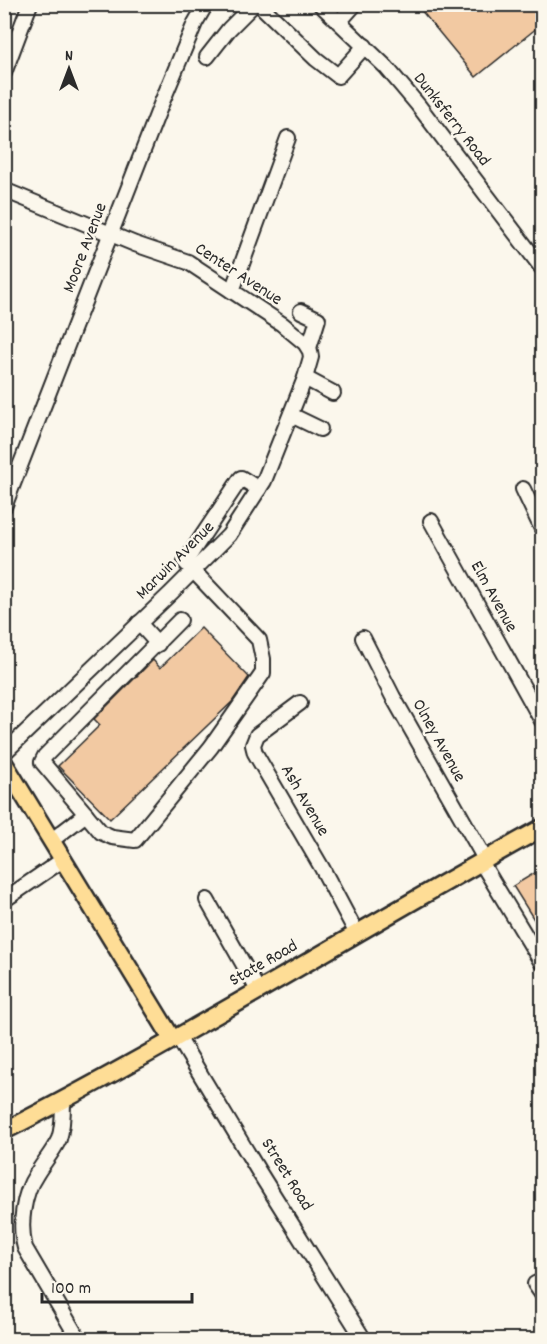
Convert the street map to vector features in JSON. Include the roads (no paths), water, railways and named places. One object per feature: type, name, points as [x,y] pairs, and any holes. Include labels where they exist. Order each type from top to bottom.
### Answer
[{"type":"main road","name":"Street Road","points":[[4,763],[176,1038]]},
{"type":"main road","name":"State Road","points":[[4,1131],[63,1102],[356,932],[543,828]]},
{"type":"street","points":[[4,73],[30,4]]},
{"type":"street","name":"Moore Avenue","points":[[4,507],[195,23],[206,4]]},
{"type":"street","points":[[207,57],[229,29],[254,4]]},
{"type":"street","points":[[259,4],[316,59],[338,76],[365,46]]},
{"type":"street","name":"Dunksferry Road","points":[[320,4],[386,67],[418,105],[543,268]]},
{"type":"street","points":[[339,22],[355,4]]},
{"type":"street","points":[[232,291],[288,138]]},
{"type":"street","name":"Center Avenue","points":[[4,189],[135,244],[188,262],[282,324],[310,350]]},
{"type":"street","name":"Marwin Avenue","points":[[4,753],[228,535],[259,489],[291,415],[311,357],[310,350],[318,319],[301,311]]},
{"type":"street","points":[[305,378],[333,393]]},
{"type":"street","points":[[291,415],[320,429]]},
{"type":"street","points":[[180,620],[45,756],[42,762],[100,832],[112,837],[135,840],[211,747],[263,674],[259,640],[185,562],[241,478],[259,489]]},
{"type":"street","points":[[523,489],[543,529]]},
{"type":"street","name":"Elm Avenue","points":[[431,521],[543,721]]},
{"type":"street","points":[[139,623],[158,644]]},
{"type":"street","name":"Olney Avenue","points":[[363,638],[483,861],[543,963]]},
{"type":"street","name":"Ash Avenue","points":[[300,703],[257,735],[254,745],[255,753],[322,868],[356,932]]},
{"type":"street","points":[[52,840],[86,814]]},
{"type":"street","points":[[4,900],[64,859]]},
{"type":"street","points":[[207,900],[258,990]]},
{"type":"street","name":"Street Road","points":[[176,1038],[361,1335]]},
{"type":"street","points":[[63,1102],[61,1131],[58,1140],[31,1183],[26,1199],[22,1232],[25,1248],[79,1340]]},
{"type":"street","points":[[543,1281],[535,1284],[543,1294]]}]
